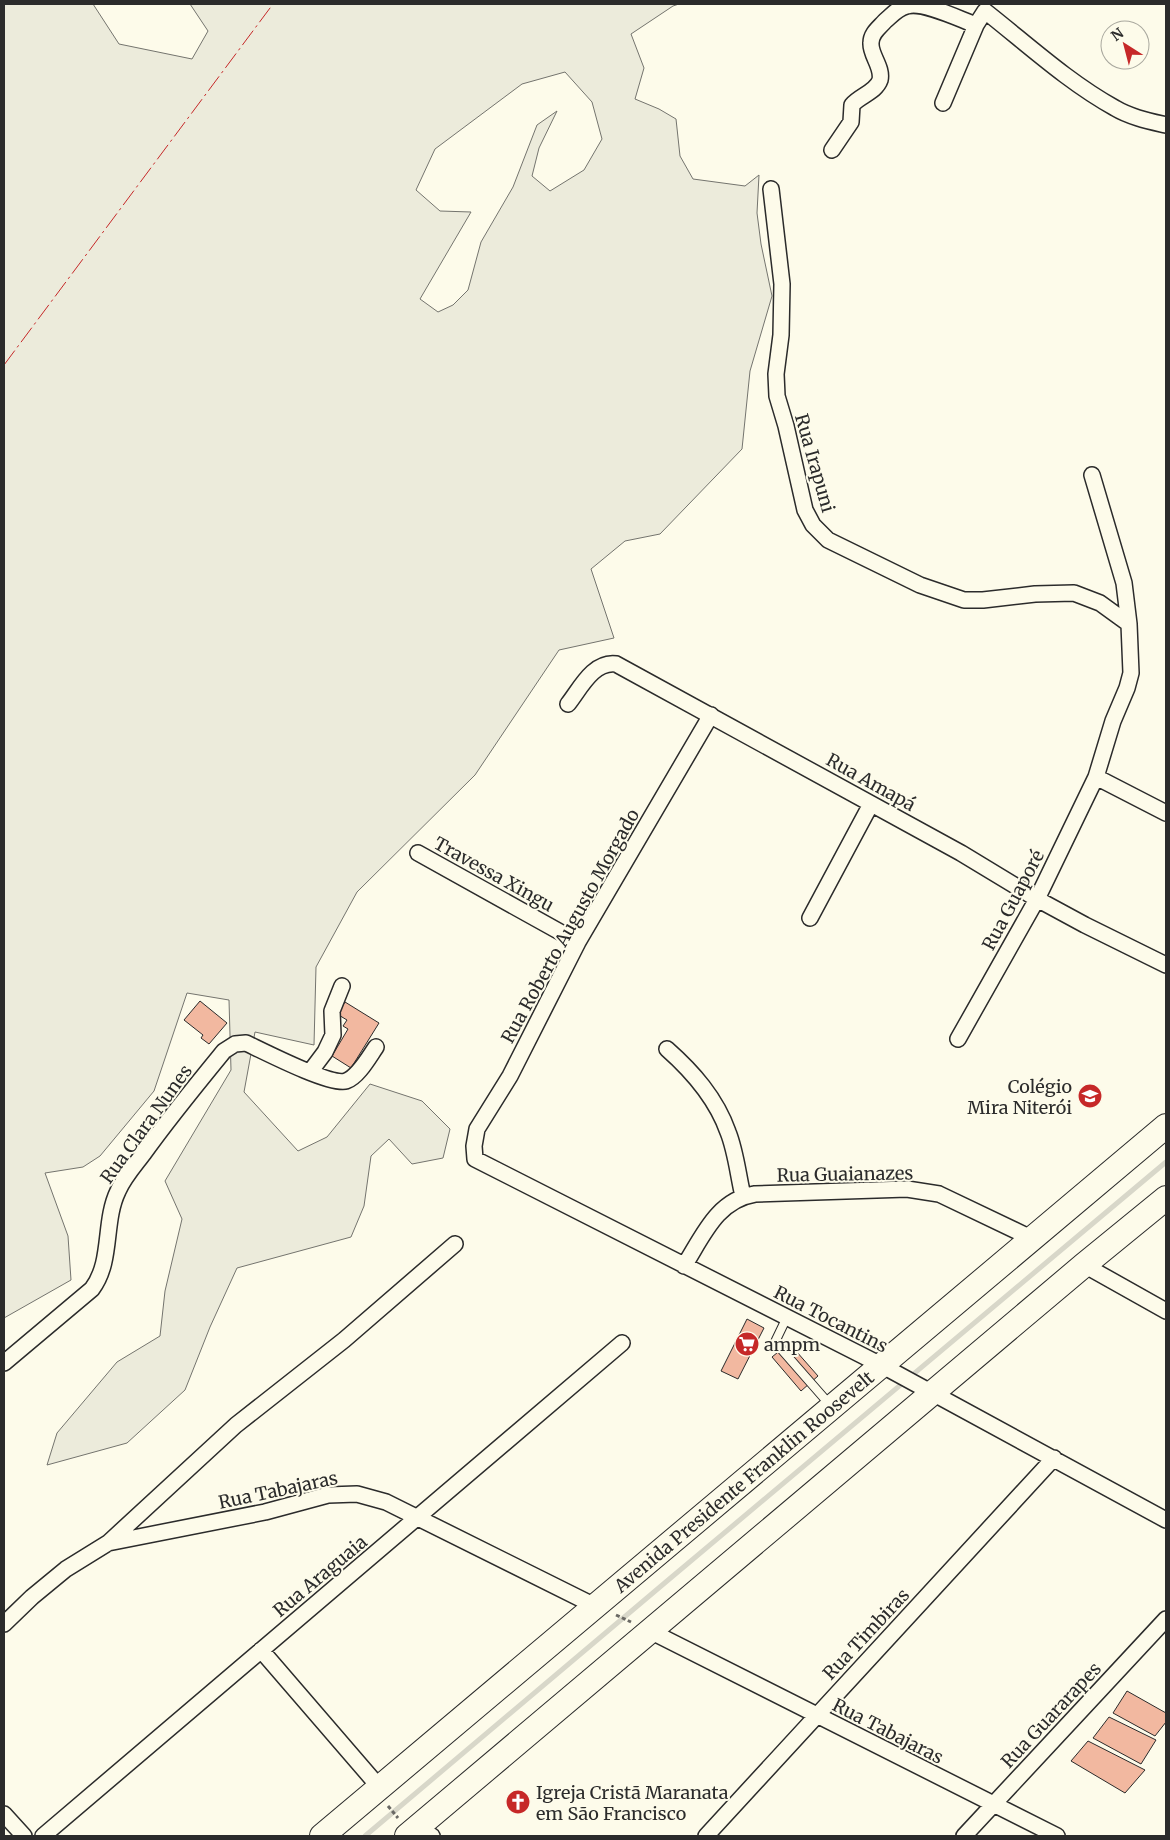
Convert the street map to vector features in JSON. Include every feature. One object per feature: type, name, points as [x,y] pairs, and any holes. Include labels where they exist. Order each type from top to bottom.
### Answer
[{"type":"main road","name":"Avenida Presidente Franklin Roosevelt","points":[[322,1836],[383,1795],[595,1606],[831,1407],[890,1370],[1030,1238],[1166,1126]]},
{"type":"main road","points":[[414,1830],[641,1627],[925,1389],[1084,1265],[1166,1198]]},
{"type":"street","points":[[832,150],[851,122],[852,105],[873,89],[880,79],[880,72],[871,50],[872,34],[895,11],[909,5],[920,5],[976,25]]},
{"type":"street","points":[[944,103],[976,25],[987,7],[1080,86],[1116,110],[1166,125]]},
{"type":"street","name":"Rua Irapuni","points":[[771,189],[782,284],[781,335],[776,374],[777,396],[786,426],[805,510],[813,525],[828,540],[920,585],[964,600],[1074,593],[1100,603],[1129,624]]},
{"type":"street","name":"Rua Guaporé","points":[[958,1039],[1037,899],[1096,777],[1113,721],[1132,672],[1124,583],[1092,475]]},
{"type":"street","name":"Rua Amapá","points":[[568,704],[596,669],[603,664],[616,664],[961,853],[1037,899],[1166,965]]},
{"type":"street","name":"Rua Roberto Augusto Morgado","points":[[476,1159],[474,1146],[477,1129],[510,1076],[578,942],[711,715]]},
{"type":"street","points":[[1096,777],[1166,813]]},
{"type":"street","points":[[810,918],[871,804]]},
{"type":"street","name":"Travessa Xingu","points":[[418,853],[578,942]]},
{"type":"street","points":[[310,1072],[325,1052],[333,1035],[332,1011],[342,986]]},
{"type":"street","name":"Rua Clara Nunes","points":[[4,1363],[92,1289],[100,1279],[111,1207],[118,1189],[170,1117],[224,1051],[235,1044],[246,1043],[310,1072],[339,1082],[347,1080],[357,1072],[376,1047]]},
{"type":"street","points":[[666,1049],[688,1068],[716,1105],[729,1133],[743,1196]]},
{"type":"street","name":"Rua Tocantins","points":[[476,1159],[890,1370],[1166,1520]]},
{"type":"street","name":"Rua Guaianazes","points":[[684,1266],[716,1215],[726,1206],[743,1196],[755,1194],[907,1188],[939,1194],[1030,1238]]},
{"type":"street","points":[[108,1543],[236,1425],[344,1340],[455,1244]]},
{"type":"street","points":[[1084,1265],[1166,1311]]},
{"type":"street","name":"Rua Araguaia","points":[[43,1836],[622,1343]]},
{"type":"street","name":"Rua Timbiras","points":[[706,1836],[1054,1458]]},
{"type":"street","name":"Rua Tabajaras","points":[[4,1624],[32,1597],[66,1569],[108,1543],[265,1512],[328,1495],[357,1494],[386,1502],[595,1606]]},
{"type":"street","name":"Rua Guararapes","points":[[964,1836],[1166,1619]]},
{"type":"street","name":"Rua Tabajaras","points":[[641,1627],[1057,1836]]},
{"type":"street","points":[[261,1650],[383,1795]]},
{"type":"street","points":[[4,1814],[24,1836]]},
{"type":"lane","points":[[787,1317],[775,1342],[831,1407]]},
{"type":"path","points":[[617,1616],[641,1627]]},
{"type":"path","points":[[383,1795],[414,1830]]},
{"type":"shaded area","points":[[4,4],[93,4],[119,44],[192,59],[208,31],[190,4],[679,4],[631,34],[644,68],[635,99],[659,109],[676,119],[680,156],[693,179],[745,186],[759,175],[757,213],[761,244],[772,296],[750,371],[742,449],[660,534],[625,541],[591,569],[614,638],[559,650],[475,775],[357,892],[316,967],[314,1045],[255,1032],[244,1092],[298,1151],[327,1137],[370,1084],[422,1101],[450,1129],[443,1158],[412,1164],[389,1139],[371,1156],[364,1206],[351,1237],[237,1268],[210,1327],[185,1390],[127,1443],[47,1465],[57,1433],[117,1362],[160,1336],[165,1291],[182,1219],[165,1181],[231,1070],[229,1000],[187,993],[154,1091],[100,1156],[83,1167],[45,1173],[68,1236],[71,1280],[4,1318]],"holes":[[[565,72],[592,102],[602,139],[584,170],[550,191],[532,176],[539,148],[557,111],[537,125],[513,187],[481,242],[468,290],[453,305],[438,312],[420,299],[471,212],[440,211],[416,190],[435,149],[522,84]]]},
{"type":"building","points":[[200,1001],[227,1023],[209,1044],[201,1038],[203,1035],[184,1020]]},
{"type":"building","points":[[345,1002],[379,1023],[351,1068],[332,1056],[348,1029],[343,1026],[347,1020],[337,1014]]},
{"type":"building","points":[[747,1319],[764,1328],[738,1379],[721,1371]]},
{"type":"building","points":[[789,1343],[818,1376],[801,1391],[772,1357]]},
{"type":"building","points":[[1127,1691],[1166,1713],[1166,1722],[1155,1736],[1113,1713]]},
{"type":"building","points":[[1109,1717],[1156,1740],[1141,1764],[1093,1738]]},
{"type":"building","points":[[1088,1741],[1145,1770],[1125,1793],[1071,1761]]},
{"type":"waterway","points":[[365,1836],[1166,1162]]},
{"type":"power","points":[[4,365],[273,4]]},
{"type":"place","name":"Colégio Mira Niterói","points":[[1090,1096]]},
{"type":"place","name":"ampm","points":[[747,1344]]},
{"type":"place","name":"Igreja Cristã Maranata em São Francisco","points":[[518,1802]]}]
